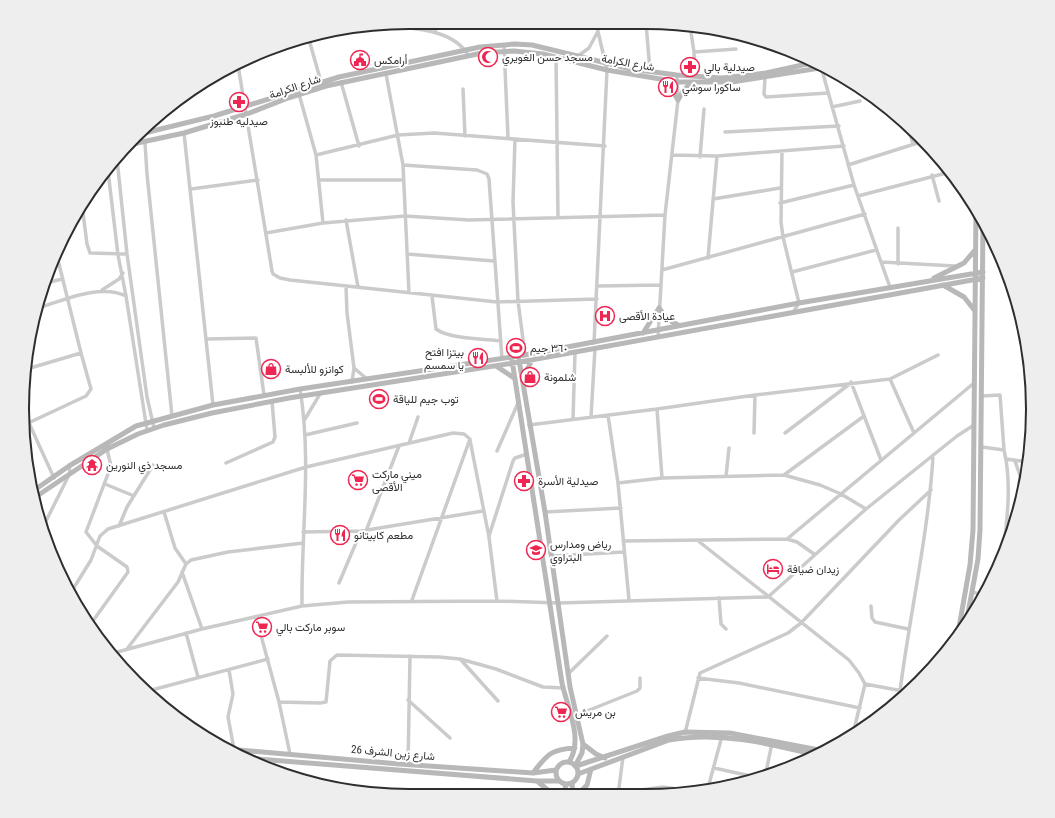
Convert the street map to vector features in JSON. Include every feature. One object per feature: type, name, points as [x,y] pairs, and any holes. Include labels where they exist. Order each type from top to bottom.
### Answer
[{"type":"street","points":[[413,29],[435,32],[452,39],[464,49],[468,55]]},
{"type":"street","points":[[591,417],[602,216],[607,70],[597,29]]},
{"type":"street","points":[[647,29],[650,71]]},
{"type":"street","points":[[691,32],[694,52],[695,76]]},
{"type":"street","points":[[578,56],[589,48],[597,33]]},
{"type":"street","points":[[310,42],[321,82]]},
{"type":"street","points":[[504,45],[508,138]]},
{"type":"street","name":"شارع الكرامة","points":[[149,132],[246,107],[339,77],[464,49],[504,45],[545,48],[606,64],[677,75],[695,76],[740,77],[766,74],[806,64]]},
{"type":"street","points":[[543,54],[545,48]]},
{"type":"street","points":[[694,52],[736,48]]},
{"type":"street","name":"شارع الكرامة","points":[[136,145],[184,133],[247,114],[299,94],[341,83],[468,55],[504,51],[543,54],[607,70],[678,82],[732,82],[765,78],[814,68]]},
{"type":"street","points":[[556,57],[558,217]]},
{"type":"street","points":[[239,69],[272,271],[275,275],[290,280],[497,302],[597,300]]},
{"type":"street","points":[[824,73],[854,185],[890,287]]},
{"type":"street","points":[[386,74],[403,165],[409,293]]},
{"type":"street","points":[[658,337],[660,285],[678,100],[677,75]]},
{"type":"street","points":[[339,77],[359,146]]},
{"type":"street","points":[[765,78],[764,94],[766,97],[828,93]]},
{"type":"street","points":[[666,80],[678,100]]},
{"type":"street","points":[[678,100],[692,82]]},
{"type":"street","points":[[463,89],[465,136]]},
{"type":"street","points":[[299,94],[316,156],[323,223]]},
{"type":"street","points":[[832,106],[860,101]]},
{"type":"street","points":[[700,156],[704,110]]},
{"type":"street","points":[[725,132],[839,126]]},
{"type":"street","points":[[184,133],[214,405]]},
{"type":"street","points":[[316,156],[398,135],[434,133],[508,138],[557,144],[605,146]]},
{"type":"street","points":[[911,136],[913,144]]},
{"type":"street","points":[[515,139],[513,169],[518,302],[522,356],[520,362],[552,556],[570,687],[583,744],[582,753],[576,766],[578,774]]},
{"type":"street","points":[[145,143],[172,416]]},
{"type":"street","points":[[848,165],[918,143]]},
{"type":"street","points":[[672,155],[717,156],[844,146]]},
{"type":"street","points":[[782,152],[780,203],[783,237],[799,303],[794,311]]},
{"type":"street","points":[[708,258],[717,156]]},
{"type":"street","points":[[118,165],[127,254],[154,428]]},
{"type":"street","points":[[403,165],[440,166],[477,170],[485,172],[489,179],[502,359]]},
{"type":"street","points":[[858,196],[943,173]]},
{"type":"street","points":[[932,175],[939,201]]},
{"type":"street","points":[[109,177],[118,255],[123,273],[147,430]]},
{"type":"street","points":[[191,189],[258,180]]},
{"type":"street","points":[[319,180],[404,180]]},
{"type":"street","points":[[780,203],[854,185]]},
{"type":"street","points":[[713,199],[780,188]]},
{"type":"street","points":[[83,214],[87,244],[90,253],[118,255],[127,254]]},
{"type":"street","points":[[662,270],[865,214]]},
{"type":"street","points":[[266,233],[346,220],[405,216],[453,220],[492,220],[666,215]]},
{"type":"street","points":[[346,220],[358,287]]},
{"type":"street","points":[[960,623],[971,556],[976,221]]},
{"type":"street","points":[[898,228],[898,264]]},
{"type":"street","points":[[969,609],[980,538],[983,234]]},
{"type":"street","points":[[792,272],[876,250]]},
{"type":"street","points":[[930,280],[959,266],[970,258],[976,250]]},
{"type":"street","points":[[407,254],[494,261]]},
{"type":"street","points":[[881,262],[959,266]]},
{"type":"street","points":[[30,423],[90,394],[91,385],[81,353],[69,299],[58,263]]},
{"type":"street","points":[[43,307],[101,290],[119,279],[123,273]]},
{"type":"street","points":[[39,495],[107,449],[147,430],[233,408],[532,360],[575,352],[643,333],[799,303],[930,280],[983,275]]},
{"type":"street","points":[[37,487],[119,436],[145,423],[214,405],[300,389],[658,337],[942,285],[975,276]]},
{"type":"street","points":[[51,282],[62,279]]},
{"type":"street","points":[[598,286],[660,285]]},
{"type":"street","points":[[942,285],[964,298],[975,312]]},
{"type":"street","points":[[346,286],[347,313],[354,368],[352,382]]},
{"type":"street","points":[[101,290],[117,291],[126,296]]},
{"type":"street","points":[[432,296],[436,330],[447,334],[501,341]]},
{"type":"street","points":[[659,308],[667,319],[679,326]]},
{"type":"street","points":[[643,333],[659,308]]},
{"type":"street","points":[[207,339],[256,338],[264,395]]},
{"type":"street","points":[[573,419],[575,352]]},
{"type":"street","points":[[31,368],[81,353]]},
{"type":"street","points":[[530,425],[755,395],[890,379],[938,355]]},
{"type":"street","points":[[512,357],[563,688],[575,735],[575,748],[568,762]]},
{"type":"street","points":[[522,379],[532,360]]},
{"type":"street","points":[[495,366],[515,378]]},
{"type":"street","points":[[354,368],[368,379]]},
{"type":"street","points":[[890,379],[914,433]]},
{"type":"street","points":[[851,383],[881,460]]},
{"type":"street","points":[[785,433],[851,383]]},
{"type":"street","points":[[787,539],[974,383]]},
{"type":"street","points":[[300,389],[305,419],[306,467],[302,606]]},
{"type":"street","points":[[305,419],[320,394]]},
{"type":"street","points":[[754,433],[755,395]]},
{"type":"street","points":[[982,396],[1000,395],[1008,495],[1005,534]]},
{"type":"street","points":[[226,462],[273,442],[275,437],[272,401]]},
{"type":"street","points":[[497,451],[518,403]]},
{"type":"street","points":[[657,409],[662,478]]},
{"type":"street","points":[[608,415],[621,508],[629,600]]},
{"type":"street","points":[[784,475],[864,416]]},
{"type":"street","points":[[409,443],[418,417]]},
{"type":"street","points":[[305,435],[357,423]]},
{"type":"street","points":[[30,424],[54,476],[55,483]]},
{"type":"street","points":[[117,652],[202,629],[302,606],[348,602],[412,600],[559,603],[768,597],[814,554],[866,509],[974,425]]},
{"type":"street","points":[[74,588],[91,560],[102,532],[306,467],[459,432],[470,439],[489,537],[497,601]]},
{"type":"street","points":[[412,600],[470,439]]},
{"type":"street","points":[[366,530],[399,446]]},
{"type":"street","points":[[726,476],[729,448]]},
{"type":"street","points":[[982,448],[1004,450]]},
{"type":"street","points":[[93,620],[128,572],[127,567],[97,546],[87,535],[87,528],[111,466],[107,449]]},
{"type":"street","points":[[489,537],[514,458],[527,454]]},
{"type":"street","points":[[865,684],[900,691],[908,629],[931,490],[933,456]]},
{"type":"street","points":[[1006,459],[1023,462]]},
{"type":"street","points":[[1015,461],[1020,476]]},
{"type":"street","points":[[119,526],[134,496],[153,465]]},
{"type":"street","points":[[46,521],[70,473],[69,466]]},
{"type":"street","points":[[618,483],[662,478],[784,475],[801,479],[841,494],[866,509]]},
{"type":"street","points":[[105,484],[134,496]]},
{"type":"street","points":[[685,735],[698,678],[702,671],[788,633],[801,623],[899,520],[931,490]]},
{"type":"street","points":[[545,512],[621,508]]},
{"type":"street","points":[[303,532],[361,531],[484,511]]},
{"type":"street","points":[[164,512],[175,548],[186,564]]},
{"type":"street","points":[[338,583],[361,531]]},
{"type":"street","points":[[624,541],[787,539],[797,542],[814,554]]},
{"type":"street","points":[[697,540],[849,660],[865,684],[855,726]]},
{"type":"street","points":[[127,649],[178,582],[186,564],[190,560],[200,557],[303,543]]},
{"type":"street","points":[[552,556],[624,552]]},
{"type":"street","points":[[182,572],[202,629]]},
{"type":"street","points":[[972,592],[978,594]]},
{"type":"street","points":[[719,598],[721,624],[726,629]]},
{"type":"street","points":[[871,606],[872,618],[875,622],[908,629]]},
{"type":"street","points":[[256,617],[279,702],[290,754]]},
{"type":"street","points":[[186,633],[198,677]]},
{"type":"street","points":[[569,673],[607,636]]},
{"type":"street","points":[[279,702],[326,702],[328,692],[328,667],[330,661],[337,655],[410,656],[460,659],[496,669],[543,687],[570,687]]},
{"type":"street","points":[[408,765],[410,656]]},
{"type":"street","points":[[152,690],[268,659]]},
{"type":"street","points":[[460,659],[498,701]]},
{"type":"street","points":[[229,670],[233,694],[228,717],[233,746]]},
{"type":"street","points":[[577,715],[637,691],[640,688],[640,678]]},
{"type":"street","points":[[698,678],[739,684],[860,708]]},
{"type":"street","points":[[408,700],[450,738]]},
{"type":"street","points":[[572,783],[565,784],[559,781],[556,777],[556,770],[560,764],[568,762],[576,766],[605,758],[668,736],[730,733],[815,749]]},
{"type":"street","points":[[572,789],[572,783],[578,774],[623,756],[685,735],[722,736],[772,742],[808,753]]},
{"type":"street","points":[[709,784],[722,736]]},
{"type":"street","points":[[766,769],[772,742]]},
{"type":"street","points":[[583,744],[596,754],[605,758]]},
{"type":"street","points":[[533,773],[546,756],[553,751],[560,748],[575,748]]},
{"type":"street","name":"شارع زين الشرف 26","points":[[240,750],[408,765],[533,773],[556,770]]},
{"type":"street","points":[[619,789],[623,756]]},
{"type":"street","name":"شارع زين الشرف 26","points":[[263,760],[399,771],[537,781],[559,781]]},
{"type":"street","points":[[399,771],[400,764]]},
{"type":"street","points":[[714,768],[747,775]]},
{"type":"street","points":[[584,789],[588,785],[591,769]]},
{"type":"street","points":[[537,781],[547,789]]},
{"type":"street","points":[[565,784],[565,789]]},
{"type":"street","points":[[652,789],[663,787],[670,788]]},
{"type":"place","name":"مسجد حسن الغويري","points":[[488,57]]},
{"type":"place","name":"أرامكس","points":[[360,60]]},
{"type":"place","name":"صيدلية بالي","points":[[690,67]]},
{"type":"place","name":"ساكورا سوشي","points":[[668,87]]},
{"type":"place","name":"صيدليه طنبوز","points":[[239,102]]},
{"type":"place","name":"عيادة الأقصى","points":[[605,316]]},
{"type":"place","name":"٣٦٠ جيم","points":[[516,348]]},
{"type":"place","name":"بيتزا افتح يا سمسم","points":[[478,358]]},
{"type":"place","name":"كوانزو للألبسة","points":[[271,369]]},
{"type":"place","name":"شلمونة","points":[[530,377]]},
{"type":"place","name":"توب جيم للياقة","points":[[379,399]]},
{"type":"place","name":"مسجد ذي النورين","points":[[92,465]]},
{"type":"place","name":"ميني ماركت الأقصى","points":[[358,480]]},
{"type":"place","name":"صيدلية الأسرة","points":[[524,481]]},
{"type":"place","name":"مطعم كابيتانو","points":[[340,535]]},
{"type":"place","name":"رياض ومدارس البتراوي","points":[[536,550]]},
{"type":"place","name":"زيدان ضيافة","points":[[773,569]]},
{"type":"place","name":"سوبر ماركت بالي","points":[[262,627]]},
{"type":"place","name":"بن مريش","points":[[561,712]]}]
